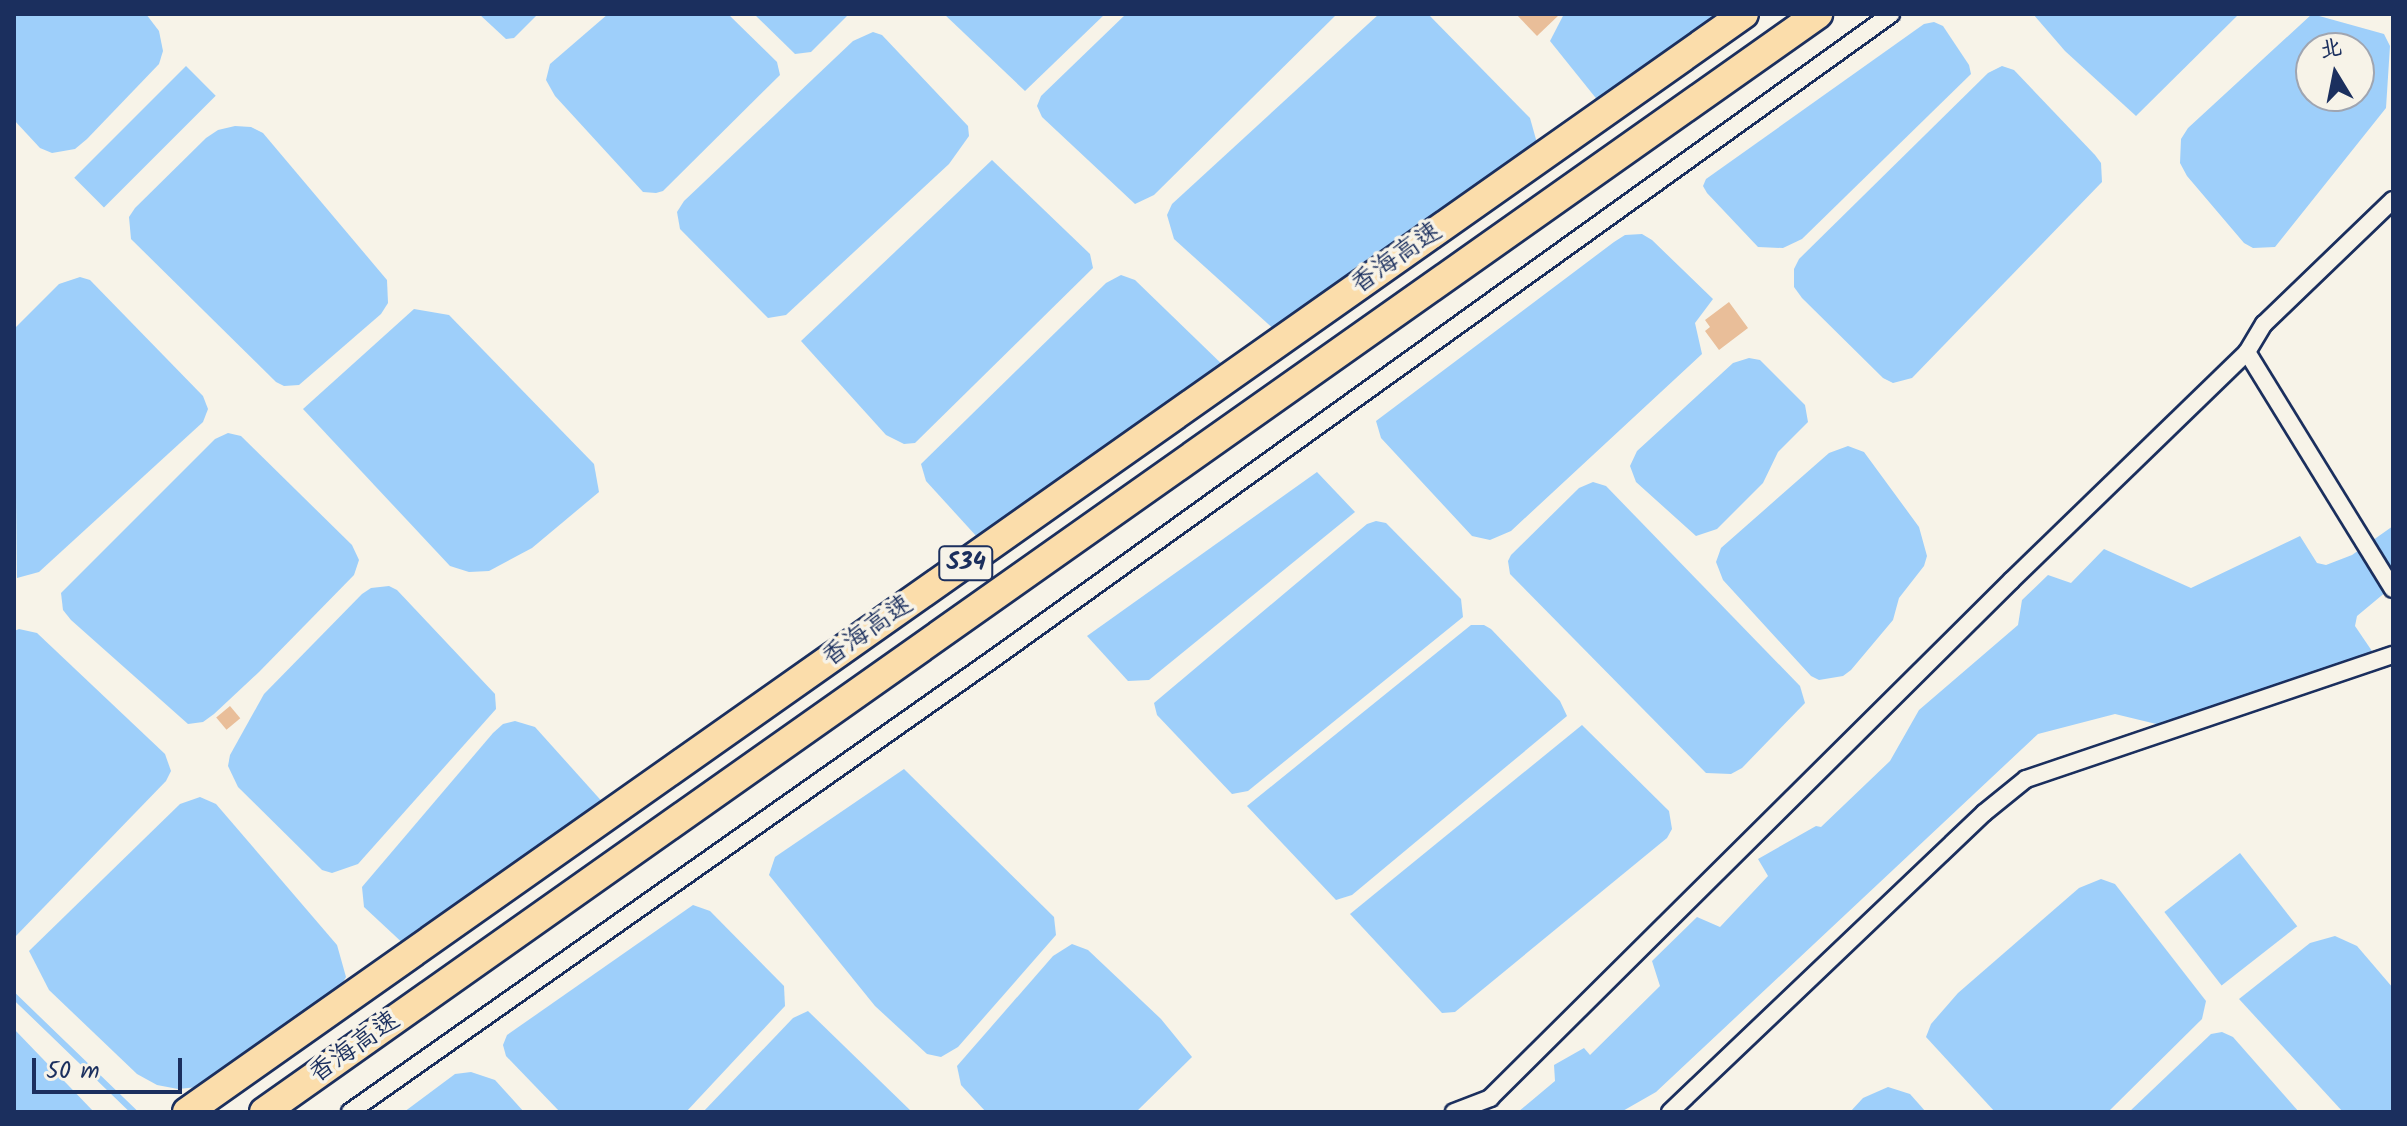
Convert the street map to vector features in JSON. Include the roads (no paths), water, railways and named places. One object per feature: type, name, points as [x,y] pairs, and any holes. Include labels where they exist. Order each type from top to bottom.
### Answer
[{"type":"highway","name":"香海高速","points":[[187,1112],[1744,14]]},
{"type":"highway","name":"香海高速","points":[[264,1112],[1818,14]]},
{"type":"street","points":[[350,1112],[996,657],[1891,14]]},
{"type":"street","points":[[1454,1112],[1490,1098],[2012,580],[2247,352],[2264,324],[2393,200]]},
{"type":"street","points":[[2247,352],[2393,589]]},
{"type":"street","points":[[1670,1112],[1984,813],[2026,779],[2393,655]]},
{"type":"water","points":[[14,14],[146,14],[159,31],[163,51],[159,64],[87,139],[75,149],[52,153],[40,148],[14,120]]},
{"type":"water","points":[[479,14],[538,14],[514,38],[506,39]]},
{"type":"water","points":[[608,14],[728,14],[777,62],[780,75],[663,191],[643,192],[555,96],[546,80],[550,64]]},
{"type":"water","points":[[754,14],[849,14],[811,52],[795,54]]},
{"type":"water","points":[[944,14],[1105,14],[1025,91]]},
{"type":"water","points":[[1126,14],[1337,14],[1154,195],[1135,204],[1042,117],[1037,106],[1041,96]]},
{"type":"water","points":[[1379,14],[1428,14],[1530,118],[1537,143],[1277,332],[1174,239],[1167,215],[1172,204]]},
{"type":"water","points":[[1564,14],[1722,14],[1599,102],[1550,41]]},
{"type":"water","points":[[2033,14],[2239,14],[2136,116],[2065,51]]},
{"type":"water","points":[[2312,14],[2384,34],[2390,46],[2386,108],[2275,247],[2253,248],[2244,243],[2187,176],[2180,163],[2181,139],[2188,128]]},
{"type":"water","points":[[1934,22],[1943,26],[1969,65],[1971,74],[1802,239],[1783,248],[1758,247],[1707,193],[1703,186],[1706,179],[1924,24]]},
{"type":"water","points":[[873,32],[882,35],[968,126],[969,136],[949,164],[786,315],[768,318],[680,229],[677,212],[684,201],[853,41]]},
{"type":"water","points":[[186,66],[216,96],[104,207],[74,178]]},
{"type":"water","points":[[2002,66],[2014,70],[2095,155],[2101,163],[2102,182],[1912,378],[1893,383],[1883,378],[1802,298],[1794,287],[1794,269],[1799,259],[1988,73]]},
{"type":"water","points":[[235,126],[251,127],[263,133],[387,280],[388,303],[381,314],[299,385],[284,386],[276,382],[131,239],[129,217],[135,208],[206,138],[218,130]]},
{"type":"water","points":[[992,160],[1090,254],[1093,268],[915,443],[904,444],[886,435],[801,341]]},
{"type":"water","points":[[1642,234],[1713,299],[1695,323],[1702,354],[1511,531],[1490,540],[1472,536],[1381,438],[1376,421],[1614,242],[1625,235]]},
{"type":"water","points":[[1121,275],[1135,280],[1229,371],[978,538],[926,481],[921,464],[1106,283]]},
{"type":"water","points":[[80,277],[90,280],[203,396],[208,409],[203,422],[39,572],[17,578],[14,329],[59,284]]},
{"type":"water","points":[[414,309],[449,315],[594,464],[599,492],[532,548],[489,571],[469,572],[450,566],[303,409]]},
{"type":"water","points":[[1749,358],[1760,360],[1805,405],[1808,422],[1778,452],[1763,483],[1717,529],[1696,536],[1636,482],[1630,466],[1637,451],[1733,363]]},
{"type":"water","points":[[228,433],[241,436],[352,545],[359,560],[354,575],[259,672],[214,714],[203,722],[188,724],[71,620],[63,610],[61,593],[215,439]]},
{"type":"water","points":[[1848,446],[1864,452],[1919,527],[1927,556],[1924,566],[1899,598],[1893,620],[1851,670],[1843,676],[1819,680],[1811,676],[1723,580],[1716,562],[1721,548],[1829,453]]},
{"type":"water","points":[[1317,472],[1355,512],[1149,680],[1128,681],[1087,636]]},
{"type":"water","points":[[1593,482],[1606,486],[1800,686],[1805,703],[1742,768],[1731,774],[1706,773],[1510,574],[1508,561],[1511,555],[1579,488]]},
{"type":"water","points":[[1376,521],[1386,523],[1461,599],[1463,617],[1248,791],[1232,794],[1157,715],[1154,703],[1367,524]]},
{"type":"water","points":[[2393,526],[2393,586],[2357,616],[2355,626],[2374,654],[2177,729],[2115,714],[2038,734],[1656,1092],[1621,1112],[1518,1112],[1555,1081],[1554,1065],[1584,1048],[1590,1055],[1660,986],[1652,961],[1697,917],[1720,927],[1768,876],[1758,859],[1816,826],[1821,827],[1890,761],[1919,710],[2018,625],[2022,600],[2048,575],[2071,583],[2104,549],[2191,588],[2300,536],[2317,563],[2326,565],[2352,555]]},
{"type":"water","points":[[389,586],[397,590],[495,694],[496,709],[358,864],[332,873],[322,870],[238,787],[228,766],[230,755],[264,694],[362,594],[371,588]]},
{"type":"water","points":[[1471,625],[1484,625],[1491,629],[1560,701],[1567,716],[1352,895],[1336,900],[1247,806]]},
{"type":"water","points":[[19,629],[37,633],[165,754],[171,771],[166,781],[14,938],[14,631]]},
{"type":"water","points":[[515,721],[535,727],[606,806],[408,948],[364,907],[362,887],[493,733],[503,724]]},
{"type":"water","points":[[1582,725],[1669,811],[1672,829],[1667,838],[1455,1012],[1442,1013],[1350,914]]},
{"type":"water","points":[[904,769],[1054,917],[1056,935],[958,1047],[941,1057],[927,1054],[875,1006],[769,875],[775,857]]},
{"type":"water","points":[[200,797],[216,804],[337,945],[346,977],[339,989],[198,1087],[178,1089],[157,1085],[137,1074],[49,990],[29,951],[180,804]]},
{"type":"water","points":[[2240,853],[2297,926],[2222,985],[2164,912]]},
{"type":"water","points":[[2101,879],[2115,884],[2206,1001],[2202,1019],[2108,1112],[1995,1112],[1926,1037],[1931,1024],[1958,993],[2079,888]]},
{"type":"water","points":[[693,905],[710,911],[784,986],[785,1006],[686,1112],[560,1112],[506,1056],[503,1045],[507,1035]]},
{"type":"water","points":[[2335,936],[2357,946],[2393,988],[2393,1112],[2343,1112],[2239,999],[2310,943]]},
{"type":"water","points":[[1072,944],[1088,950],[1161,1019],[1192,1057],[1136,1112],[986,1112],[961,1085],[957,1066],[1053,956]]},
{"type":"water","points":[[808,1011],[912,1112],[703,1112],[793,1018]]},
{"type":"water","points":[[14,1029],[94,1112],[14,1112]]},
{"type":"water","points":[[2222,1032],[2233,1037],[2299,1112],[2129,1112],[2211,1034]]},
{"type":"water","points":[[471,1072],[495,1080],[524,1112],[404,1112],[455,1074]]},
{"type":"water","points":[[1888,1087],[1910,1094],[1926,1112],[1850,1112],[1863,1098]]},
{"type":"waterway","points":[[14,996],[134,1112]]}]
